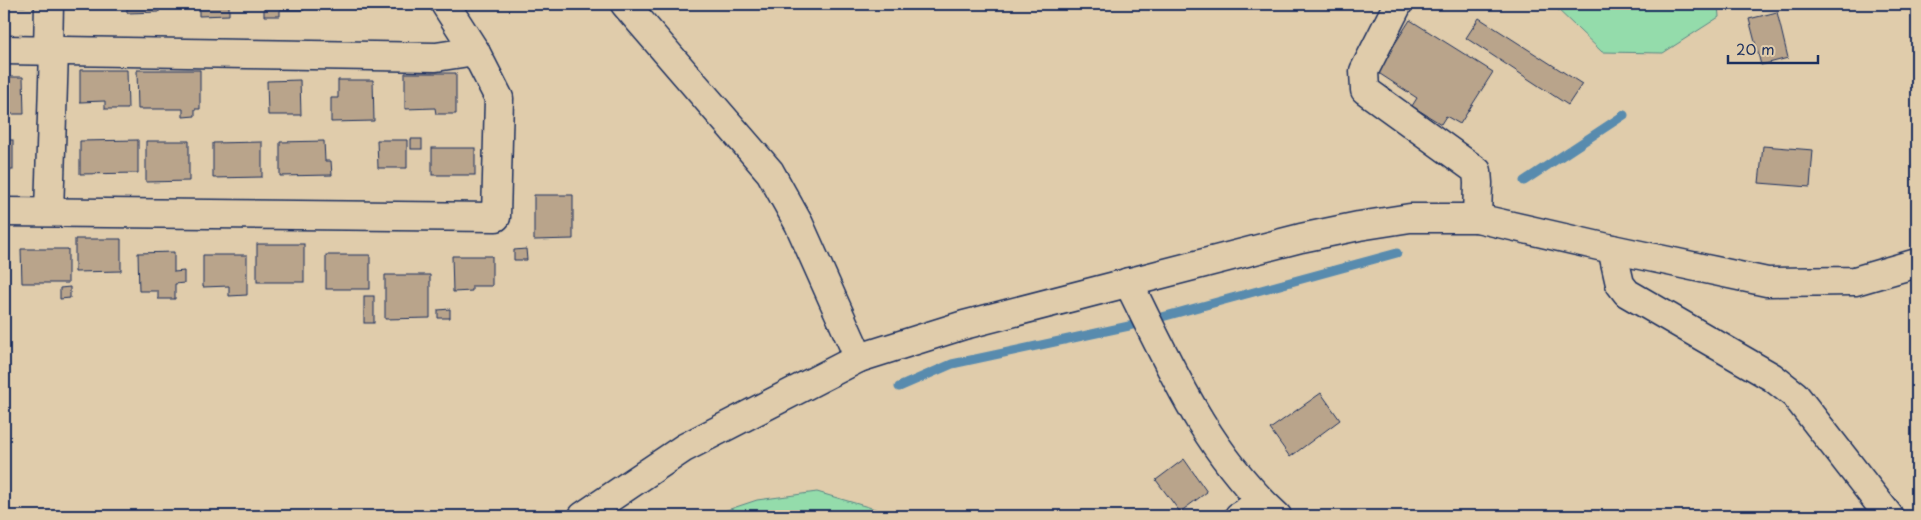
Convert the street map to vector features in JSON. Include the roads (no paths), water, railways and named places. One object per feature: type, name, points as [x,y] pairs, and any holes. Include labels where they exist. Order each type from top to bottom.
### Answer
[{"type":"street","points":[[48,4],[51,51],[49,212]]},
{"type":"street","points":[[4,212],[496,217],[499,98],[475,51],[445,4]]},
{"type":"street","points":[[626,4],[770,172],[799,224],[859,358]]},
{"type":"street","points":[[1398,4],[1364,71],[1365,90],[1476,171],[1478,183],[1476,218]]},
{"type":"street","points":[[4,50],[436,57],[475,51]]},
{"type":"street","points":[[583,516],[684,448],[859,358],[964,325],[1301,238],[1358,226],[1410,218],[1476,218],[1612,250],[1767,282],[1816,283],[1855,281],[1917,263]]},
{"type":"street","points":[[1612,250],[1620,284],[1627,293],[1772,377],[1795,395],[1889,516]]},
{"type":"street","points":[[1128,282],[1190,408],[1243,484],[1259,511]]},
{"type":"waterway","points":[[1524,181],[1624,115]]},
{"type":"waterway","points":[[899,387],[952,364],[1129,326],[1397,253]]}]
